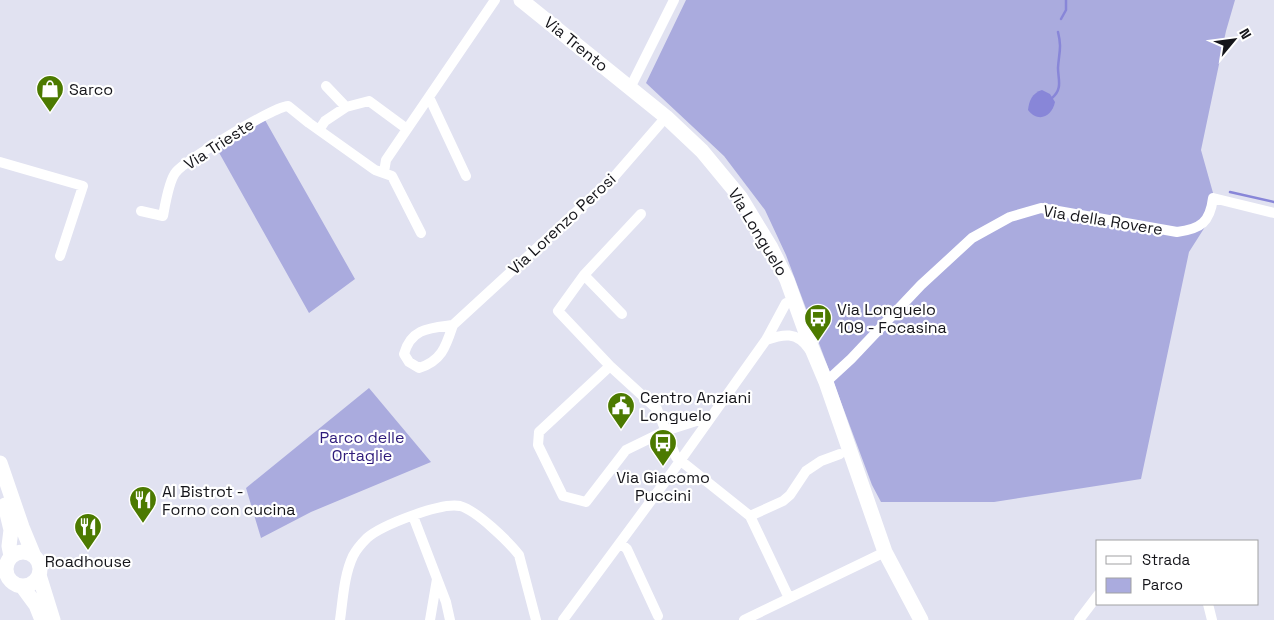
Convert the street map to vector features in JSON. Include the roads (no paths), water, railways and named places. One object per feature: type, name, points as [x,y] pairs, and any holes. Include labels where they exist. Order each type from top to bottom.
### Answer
[{"type":"street","points":[[384,172],[386,160],[495,0]]},
{"type":"street","name":"Via Trento","points":[[521,0],[630,88]]},
{"type":"street","points":[[630,88],[674,0]]},
{"type":"street","points":[[326,86],[346,107]]},
{"type":"street","name":"Via Longuelo","points":[[630,88],[666,117],[702,151],[740,197],[771,248],[787,280],[826,382],[885,552],[921,620]]},
{"type":"street","points":[[429,97],[466,176]]},
{"type":"street","points":[[319,130],[326,121],[346,107],[369,101],[407,129]]},
{"type":"street","name":"Via Trieste","points":[[141,211],[163,216],[176,172],[212,147],[281,107],[288,106],[308,123],[375,170],[392,176],[421,232]]},
{"type":"street","name":"Via Lorenzo Perosi","points":[[453,325],[425,328],[407,344],[404,354],[409,362],[419,368],[428,366],[444,351],[453,325],[613,178],[666,117]]},
{"type":"street","points":[[0,162],[83,186],[60,256]]},
{"type":"street","name":"Via della Rovere","points":[[826,382],[851,359],[921,285],[972,238],[1010,217],[1041,208],[1177,232],[1194,230],[1206,220],[1211,210],[1213,198],[1274,213]]},
{"type":"street","points":[[641,214],[584,275],[558,311],[610,366],[656,409],[676,456],[750,516],[789,598]]},
{"type":"street","points":[[584,275],[622,314]]},
{"type":"street","points":[[563,620],[766,340],[786,303],[787,280]]},
{"type":"street","name":"Via Longuelo","points":[[786,303],[798,339],[835,410]]},
{"type":"street","points":[[766,340],[782,334],[798,339],[806,345],[817,362]]},
{"type":"street","points":[[610,366],[538,432],[538,445],[563,496],[586,502],[626,450],[666,431],[712,416]]},
{"type":"street","points":[[750,516],[783,501],[790,495],[806,471],[821,461],[840,454]]},
{"type":"street","points":[[0,463],[22,527],[34,556],[39,563],[39,575],[50,619]]},
{"type":"street","points":[[0,479],[11,530],[4,576],[13,583],[22,586],[36,605],[50,619]]},
{"type":"street","points":[[340,620],[347,574],[353,554],[368,537],[430,509],[447,506],[460,506],[472,511],[512,546],[519,555],[536,620]]},
{"type":"street","points":[[413,516],[446,602],[450,620]]},
{"type":"street","points":[[620,543],[627,549],[658,616]]},
{"type":"street","points":[[7,558],[22,552],[34,556]]},
{"type":"street","points":[[744,620],[885,552]]},
{"type":"street","points":[[22,586],[34,581],[39,575]]},
{"type":"street","points":[[430,620],[437,577]]},
{"type":"street","points":[[1079,620],[1096,598]]},
{"type":"street","points":[[1208,605],[1212,620]]},
{"type":"waterway","points":[[1061,19],[1066,10],[1066,0]]},
{"type":"waterway","points":[[1052,98],[1059,87],[1060,46],[1058,32]]},
{"type":"waterway","points":[[1230,192],[1274,202]]},
{"type":"place","name":"Sarco","points":[[50,113]]},
{"type":"place","name":"Via Longuelo 109 - Focasina","points":[[818,342]]},
{"type":"place","name":"Centro Anziani Longuelo","points":[[621,430]]},
{"type":"place","name":"Via Giacomo Puccini","points":[[663,467]]},
{"type":"place","name":"Al Bistrot - Forno con cucina","points":[[143,524]]},
{"type":"place","name":"Roadhouse","points":[[88,551]]},
{"type":"park label","name":"Parco delle Ortaglie","points":[[362,446]]}]
